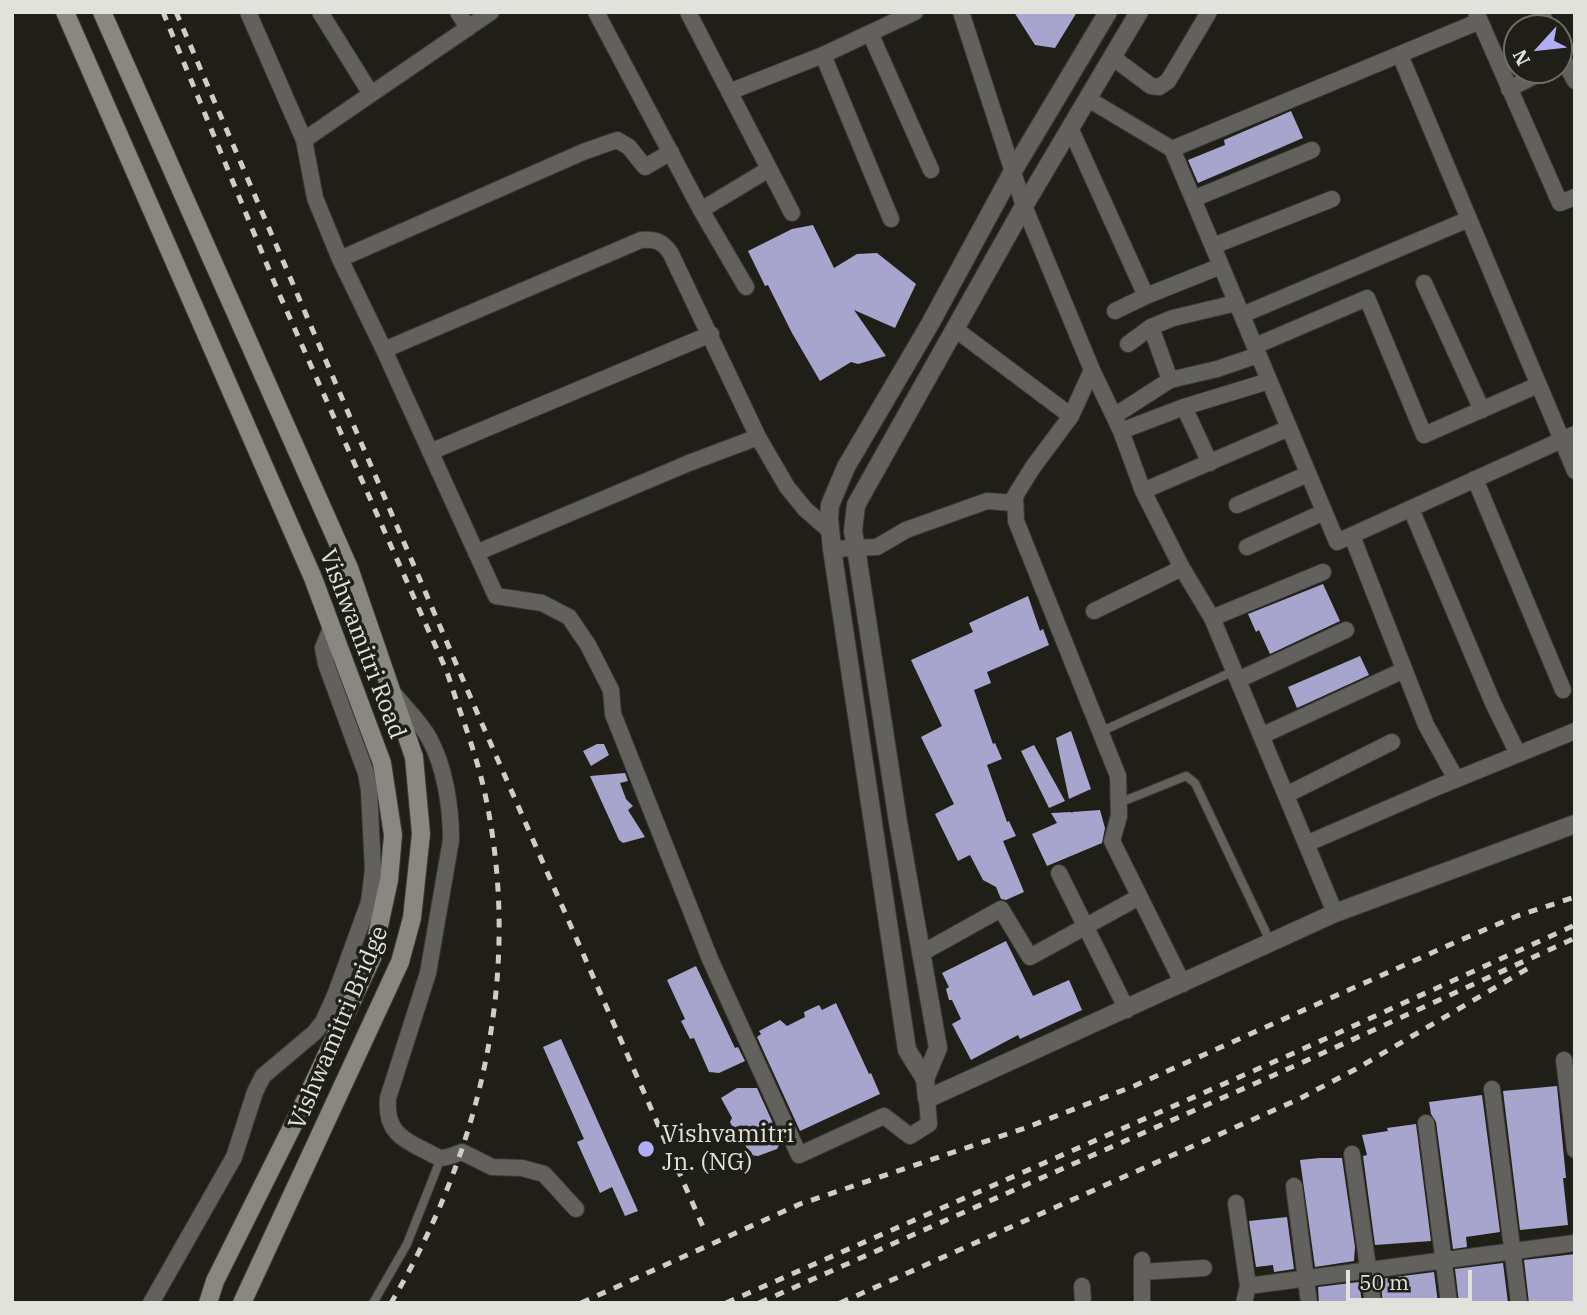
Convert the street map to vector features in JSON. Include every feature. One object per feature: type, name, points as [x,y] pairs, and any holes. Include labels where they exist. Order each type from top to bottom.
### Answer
[{"type":"main road","name":"Vishwamitri Road","points":[[65,12],[307,565],[382,763],[393,835],[388,880],[372,958],[308,1095],[215,1281],[208,1303]]},
{"type":"main road","name":"Vishwamitri Road","points":[[102,12],[349,568],[414,757]]},
{"type":"main road","name":"Vishwamitri Bridge","points":[[242,1303],[400,962],[412,918],[421,834],[414,757]]},
{"type":"street","points":[[248,12],[304,140],[315,198],[340,259],[496,596],[542,603],[569,617],[588,645],[611,690],[613,714],[710,959],[799,1155],[884,1116],[910,1136],[929,1124],[925,1079],[907,1050],[831,540],[830,505],[846,467],[930,324],[1013,171],[1108,12]]},
{"type":"street","points":[[320,12],[371,94]]},
{"type":"street","points":[[458,12],[468,28]]},
{"type":"street","points":[[304,140],[491,12]]},
{"type":"street","points":[[596,12],[701,210],[746,287]]},
{"type":"street","points":[[688,12],[792,213]]},
{"type":"street","points":[[729,92],[823,55],[915,12]]},
{"type":"street","points":[[961,12],[1024,206],[1092,370],[1117,423],[1143,491],[1182,568],[1212,618],[1335,913]]},
{"type":"street","points":[[925,1079],[938,1048],[920,954],[856,548],[854,519],[861,495],[1024,206],[1139,12]]},
{"type":"street","points":[[1112,57],[1151,86],[1159,87],[1168,81],[1209,12]]},
{"type":"street","points":[[1172,149],[1400,55],[1478,17],[1560,203],[1575,197]]},
{"type":"street","points":[[870,33],[931,170]]},
{"type":"street","points":[[823,55],[891,219]]},
{"type":"street","points":[[1400,55],[1538,385],[1568,437],[1575,471]]},
{"type":"street","points":[[1509,89],[1519,84]]},
{"type":"street","points":[[1088,99],[1172,149],[1337,542],[1568,437]]},
{"type":"street","points":[[1071,130],[1146,296]]},
{"type":"street","points":[[340,259],[583,152],[617,140],[629,146],[645,167],[671,152]]},
{"type":"street","points":[[1193,199],[1312,150]]},
{"type":"street","points":[[701,210],[769,169]]},
{"type":"street","points":[[1213,246],[1332,199]]},
{"type":"street","points":[[1128,344],[1151,327],[1174,318],[1239,309],[1468,219]]},
{"type":"street","points":[[384,350],[641,240],[652,239],[661,242],[671,254],[758,437],[787,488],[831,540],[856,548],[877,547],[906,530],[987,501],[1015,503]]},
{"type":"street","points":[[1115,311],[1221,266]]},
{"type":"street","points":[[1424,283],[1482,410]]},
{"type":"street","points":[[1117,423],[1170,380],[1217,369],[1367,298],[1424,435],[1538,385]]},
{"type":"street","points":[[1151,327],[1170,380]]},
{"type":"street","points":[[955,329],[1070,416]]},
{"type":"street","points":[[430,452],[710,334]]},
{"type":"street","points":[[1092,370],[1070,416],[1032,467],[1015,496],[1016,521],[1118,776],[1119,803],[1112,841],[1183,984]]},
{"type":"street","points":[[1117,423],[1184,407],[1269,381]]},
{"type":"street","points":[[1184,407],[1210,463]]},
{"type":"street","points":[[1143,491],[1289,428]]},
{"type":"street","points":[[477,553],[689,463],[758,437]]},
{"type":"street","points":[[1237,505],[1308,474]]},
{"type":"street","points":[[1475,479],[1563,690]]},
{"type":"street","points":[[1410,509],[1493,703],[1518,754]]},
{"type":"street","points":[[1247,547],[1324,512]]},
{"type":"street","points":[[1352,536],[1426,725],[1456,779]]},
{"type":"street","points":[[1094,611],[1182,568]]},
{"type":"street","points":[[1212,618],[1324,572]]},
{"type":"street","points":[[151,1303],[234,1157],[255,1092],[263,1076],[314,1033],[323,1022],[369,902],[373,870],[369,790],[366,773],[326,664],[323,648],[331,628]]},
{"type":"street","points":[[1236,676],[1346,630]]},
{"type":"street","points":[[1261,736],[1404,670]]},
{"type":"street","points":[[390,688],[429,738],[441,769],[451,819],[451,840],[428,973],[388,1098],[387,1111],[395,1132],[403,1140],[441,1158],[462,1152],[492,1167],[533,1170],[544,1174],[576,1209]]},
{"type":"street","points":[[1306,844],[1456,779],[1575,732]]},
{"type":"street","points":[[1286,795],[1392,742]]},
{"type":"street","points":[[927,1099],[1335,913],[1575,824]]},
{"type":"street","points":[[1059,873],[1127,1010]]},
{"type":"street","points":[[920,954],[1001,909],[1030,957],[1139,897]]},
{"type":"street","points":[[1564,1060],[1575,1150]]},
{"type":"street","points":[[1492,1089],[1518,1303]]},
{"type":"street","points":[[1426,1123],[1450,1303]]},
{"type":"street","points":[[1352,1154],[1373,1303]]},
{"type":"street","points":[[1294,1186],[1309,1303]]},
{"type":"street","points":[[1236,1203],[1248,1286],[1244,1303]]},
{"type":"street","points":[[1248,1286],[1575,1243]]},
{"type":"street","points":[[1142,1303],[1142,1266],[1204,1268]]},
{"type":"street","points":[[1082,1286],[1083,1303]]},
{"type":"lane","points":[[1100,732],[1236,676]]},
{"type":"lane","points":[[1119,803],[1186,776],[1195,783],[1271,943]]},
{"type":"lane","points":[[373,1303],[407,1244],[441,1158]]},
{"type":"building","points":[[1014,12],[1077,12],[1055,48],[1035,45]]},
{"type":"building","points":[[1291,111],[1303,138],[1198,183],[1188,160],[1225,145],[1224,140]]},
{"type":"building","points":[[813,225],[834,268],[857,254],[877,253],[916,284],[895,328],[854,310],[886,356],[858,364],[851,362],[820,381],[748,251],[792,229]]},
{"type":"building","points":[[1323,584],[1340,621],[1270,654],[1248,614]]},
{"type":"building","points":[[1028,596],[1040,631],[1043,629],[1049,645],[987,672],[991,683],[974,690],[993,744],[995,743],[1002,759],[987,765],[1007,822],[1009,821],[1016,836],[1003,841],[1024,892],[1006,900],[1001,899],[996,887],[983,880],[970,855],[958,861],[935,814],[954,804],[921,737],[942,726],[911,660],[973,632],[969,623]]},
{"type":"building","points":[[1360,656],[1369,675],[1297,708],[1288,687]]},
{"type":"building","points":[[1071,731],[1091,789],[1069,799],[1056,738]]},
{"type":"building","points":[[597,744],[604,744],[609,755],[591,766],[583,751]]},
{"type":"building","points":[[1034,745],[1065,801],[1049,808],[1021,751]]},
{"type":"building","points":[[625,773],[628,781],[620,783],[626,799],[633,806],[628,810],[645,837],[623,843],[619,840],[590,776]]},
{"type":"building","points":[[1100,810],[1105,828],[1102,843],[1047,866],[1032,834],[1057,823],[1051,813],[1073,814],[1072,812]]},
{"type":"building","points":[[1006,941],[1033,996],[1069,980],[1082,1010],[1020,1039],[1018,1035],[971,1060],[952,1024],[961,1019],[952,1000],[949,1000],[946,989],[949,987],[942,973]]},
{"type":"building","points":[[696,966],[735,1048],[738,1047],[745,1061],[719,1073],[709,1072],[694,1038],[690,1039],[681,1021],[685,1019],[667,980]]},
{"type":"building","points":[[836,1003],[880,1094],[800,1131],[757,1037],[761,1034],[759,1031],[780,1020],[787,1026],[805,1017],[804,1012],[819,1005],[822,1010]]},
{"type":"building","points":[[561,1039],[638,1211],[625,1216],[612,1187],[600,1193],[577,1142],[584,1139],[543,1047]]},
{"type":"building","points":[[1557,1086],[1568,1225],[1520,1230],[1503,1091]]},
{"type":"building","points":[[737,1088],[757,1088],[781,1141],[777,1149],[758,1156],[750,1155],[740,1134],[736,1134],[730,1122],[732,1118],[721,1098]]},
{"type":"building","points":[[1482,1095],[1500,1232],[1466,1237],[1467,1247],[1453,1249],[1436,1122],[1429,1102]]},
{"type":"building","points":[[1416,1124],[1431,1241],[1375,1245],[1363,1156],[1367,1155],[1362,1135]]},
{"type":"building","points":[[1342,1158],[1355,1247],[1354,1261],[1315,1267],[1300,1160]]},
{"type":"building","points":[[1287,1217],[1294,1269],[1274,1272],[1273,1265],[1256,1267],[1249,1221]]},
{"type":"building","points":[[1575,1254],[1575,1303],[1529,1303],[1524,1260]]},
{"type":"building","points":[[1503,1263],[1508,1303],[1459,1303],[1455,1269]]},
{"type":"building","points":[[1434,1272],[1438,1303],[1383,1303],[1380,1279]]},
{"type":"building","points":[[1359,1282],[1362,1303],[1319,1303],[1318,1287]]},
{"type":"railway","points":[[163,12],[277,289],[447,672],[485,794],[496,860],[499,927],[496,992],[486,1057],[471,1121],[449,1183],[423,1244],[391,1303]]},
{"type":"railway","points":[[176,12],[479,717],[704,1229]]},
{"type":"railway","points":[[581,1303],[800,1204],[1025,1128],[1134,1086],[1456,942],[1517,916],[1575,897]]},
{"type":"railway","points":[[726,1303],[1294,1053],[1575,925]]},
{"type":"railway","points":[[759,1303],[1299,1064],[1575,938]]},
{"type":"railway","points":[[840,1303],[1299,1099],[1356,1069],[1532,966]]},
{"type":"place","name":"Vishvamitri Jn. (NG)","points":[[646,1149]]}]
